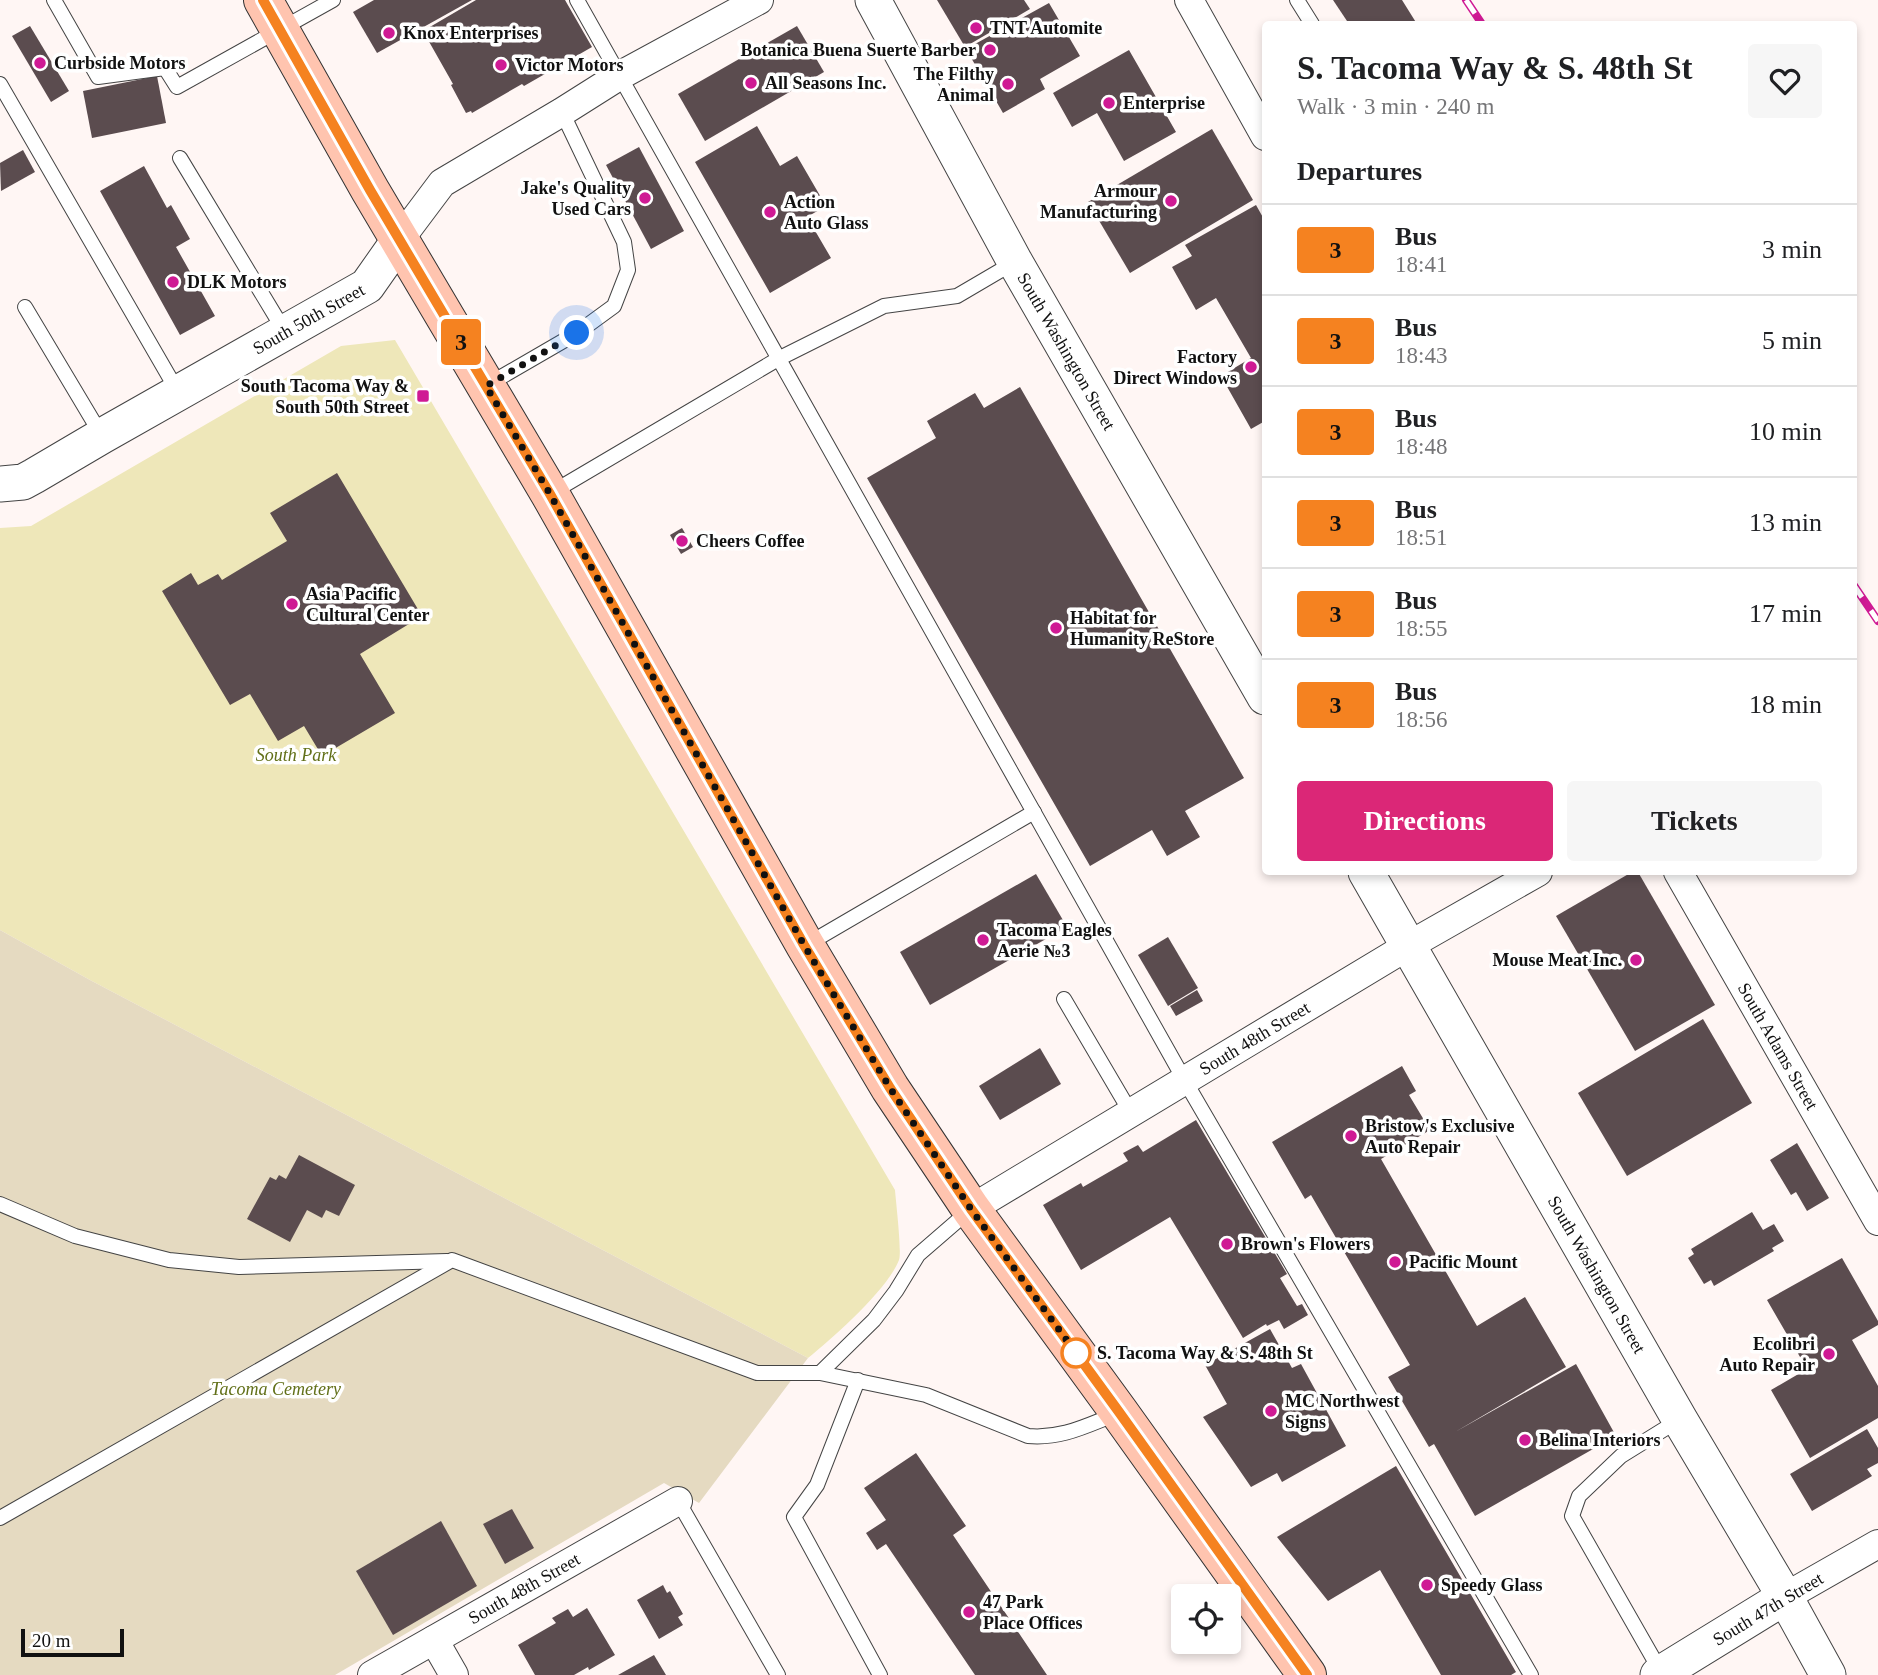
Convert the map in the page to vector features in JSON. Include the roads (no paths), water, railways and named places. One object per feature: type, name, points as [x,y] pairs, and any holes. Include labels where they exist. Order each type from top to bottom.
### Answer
[{"type":"main road","points":[[272,15],[370,190],[550,494],[804,945],[890,1088],[971,1209],[1307,1675]]},
{"type":"street","name":"South 50th Street","points":[[0,484],[23,482],[367,286],[442,183],[619,76],[759,0]]},
{"type":"street","name":"South Washington Street","points":[[873,0],[1015,262],[1262,692]]},
{"type":"street","points":[[1189,0],[1262,131]]},
{"type":"street","name":"South Washington Street","points":[[1368,875],[1828,1675]]},
{"type":"street","name":"South 48th Street","points":[[971,1209],[1408,946],[1533,875]]},
{"type":"street","name":"South Adams Street","points":[[1680,875],[1878,1221]]},
{"type":"street","name":"South 48th Street","points":[[372,1675],[678,1501]]},
{"type":"street","name":"South 47th Street","points":[[1660,1674],[1785,1597],[1878,1544]]},
{"type":"street","points":[[433,1640],[454,1675]]},
{"type":"lane","points":[[54,0],[98,77],[165,68],[177,87],[272,15],[332,0]]},
{"type":"lane","points":[[577,0],[1185,1081],[1531,1675]]},
{"type":"lane","points":[[1297,0],[1310,21]]},
{"type":"lane","points":[[0,84],[178,393]]},
{"type":"lane","points":[[486,386],[577,333],[614,306],[628,270],[624,242],[562,112]]},
{"type":"lane","points":[[180,158],[285,332]]},
{"type":"lane","points":[[550,494],[778,359],[884,306],[957,296],[1015,262]]},
{"type":"lane","points":[[25,307],[102,436]]},
{"type":"lane","points":[[804,945],[1034,812]]},
{"type":"lane","points":[[1064,999],[1131,1113]]},
{"type":"lane","points":[[0,1204],[75,1236],[169,1260],[239,1267],[452,1260],[757,1373],[820,1373],[926,1395],[1028,1436],[1065,1434],[1119,1412]]},
{"type":"lane","points":[[820,1373],[874,1320],[918,1255],[971,1209]]},
{"type":"lane","points":[[0,1518],[452,1260]]},
{"type":"lane","points":[[858,1380],[817,1485],[794,1517],[880,1675]]},
{"type":"lane","points":[[1660,1674],[1572,1516],[1579,1496],[1621,1456],[1680,1420]]},
{"type":"lane","points":[[678,1501],[778,1675]]},
{"type":"railway","points":[[1466,0],[1480,21]]},
{"type":"railway","points":[[1857,590],[1878,621]]},
{"type":"place","name":"TNT Automite","points":[[976,28]]},
{"type":"place","name":"Knox Enterprises","points":[[389,33]]},
{"type":"place","name":"Botanica Buena Suerte Barber","points":[[990,50]]},
{"type":"place","name":"Curbside Motors","points":[[40,63]]},
{"type":"place","name":"Victor Motors","points":[[501,65]]},
{"type":"place","name":"All Seasons Inc.","points":[[751,83]]},
{"type":"place","name":"The Filthy Animal","points":[[1008,84]]},
{"type":"place","name":"Enterprise","points":[[1109,103]]},
{"type":"place","name":"Jake's Quality Used Cars","points":[[645,198]]},
{"type":"place","name":"Armour Manufacturing","points":[[1171,201]]},
{"type":"place","name":"Action Auto Glass","points":[[770,212]]},
{"type":"place","name":"DLK Motors","points":[[173,282]]},
{"type":"place","name":"Factory Direct Windows","points":[[1251,367]]},
{"type":"place","name":"South Tacoma Way & South 50th Street","points":[[423,396]]},
{"type":"place","name":"Cheers Coffee","points":[[682,541]]},
{"type":"place","name":"Asia Pacific Cultural Center","points":[[292,604]]},
{"type":"place","name":"Habitat for Humanity ReStore","points":[[1056,628]]},
{"type":"place","name":"Tacoma Eagles Aerie №3","points":[[983,940]]},
{"type":"place","name":"Mouse Meat Inc.","points":[[1636,960]]},
{"type":"place","name":"Bristow's Exclusive Auto Repair","points":[[1351,1136]]},
{"type":"place","name":"Brown's Flowers","points":[[1227,1244]]},
{"type":"place","name":"Pacific Mount","points":[[1395,1262]]},
{"type":"place","name":"S. Tacoma Way & S. 48th St","points":[[1076,1353]]},
{"type":"place","name":"Ecolibri Auto Repair","points":[[1829,1354]]},
{"type":"place","name":"MC Northwest Signs","points":[[1271,1411]]},
{"type":"place","name":"Belina Interiors","points":[[1525,1440]]},
{"type":"place","name":"Speedy Glass","points":[[1427,1585]]},
{"type":"place","name":"47 Park Place Offices","points":[[969,1612]]},
{"type":"park label","name":"South Park","points":[[296,755]]},
{"type":"park label","name":"Tacoma Cemetery","points":[[276,1389]]}]
